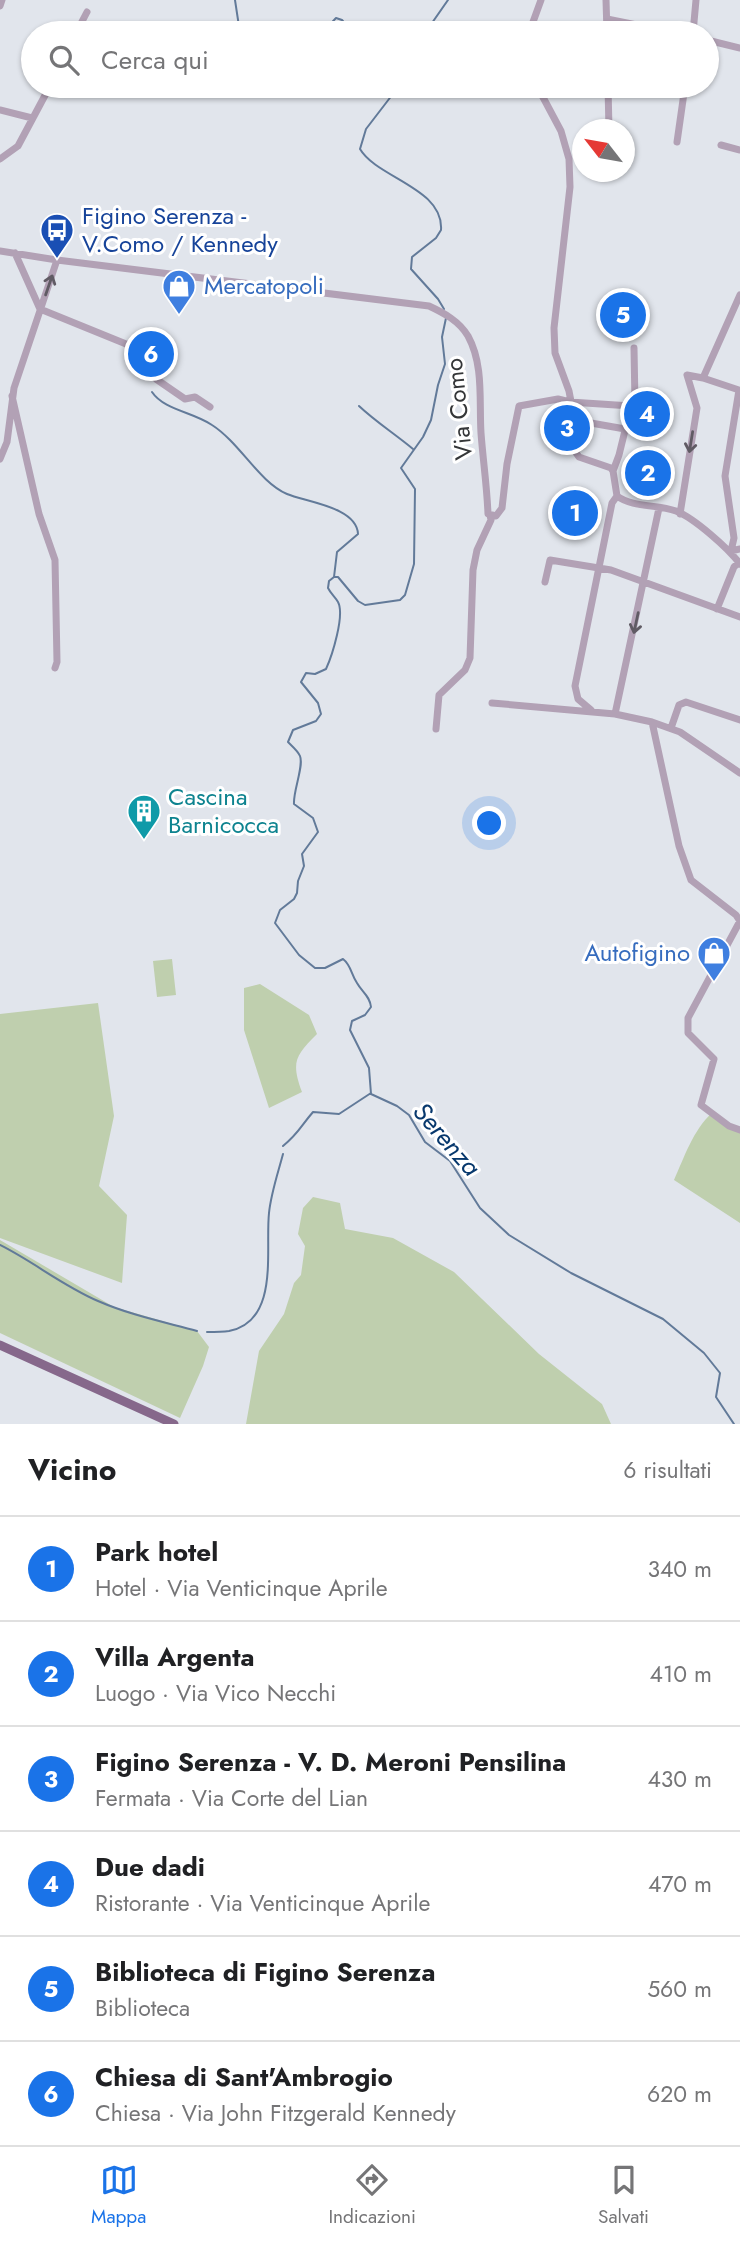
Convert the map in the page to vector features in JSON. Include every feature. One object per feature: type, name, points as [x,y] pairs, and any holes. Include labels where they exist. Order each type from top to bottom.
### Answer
[{"type":"main road","points":[[0,1345],[174,1424]]},
{"type":"street","points":[[0,6],[2,0]]},
{"type":"street","points":[[533,21],[541,0]]},
{"type":"street","points":[[606,0],[607,19],[617,21]]},
{"type":"street","points":[[693,21],[696,0]]},
{"type":"street","points":[[82,21],[86,12]]},
{"type":"street","points":[[719,43],[740,48]]},
{"type":"street","points":[[0,159],[18,146],[43,98]]},
{"type":"street","points":[[543,98],[561,131],[569,159],[570,187],[555,328],[555,353],[569,391],[573,412],[572,447],[579,457],[608,465],[613,471]]},
{"type":"street","points":[[608,98],[609,119]]},
{"type":"street","points":[[677,142],[683,98]]},
{"type":"street","points":[[0,110],[32,118]]},
{"type":"street","points":[[721,145],[740,150]]},
{"type":"street","name":"Via Como","points":[[0,251],[429,306],[450,316],[467,335],[477,361],[490,515],[496,516],[502,508],[507,464],[519,406],[558,399],[631,406]]},
{"type":"street","points":[[15,253],[40,309],[131,346],[156,379],[185,399],[195,397],[210,407]]},
{"type":"street","points":[[23,270],[30,256]]},
{"type":"street","points":[[0,459],[7,442],[12,396],[57,260]]},
{"type":"street","points":[[703,378],[740,295]]},
{"type":"street","points":[[571,709],[612,503],[617,496],[613,471],[631,406],[635,404],[634,348]]},
{"type":"street","points":[[680,514],[696,408],[687,376],[703,378],[739,390],[725,476],[734,538],[731,551]]},
{"type":"street","points":[[12,396],[39,514],[55,560],[55,668]]},
{"type":"street","points":[[591,423],[625,429]]},
{"type":"street","points":[[732,430],[740,437]]},
{"type":"street","points":[[617,496],[680,514],[731,551],[739,563],[734,567],[717,609]]},
{"type":"street","points":[[615,714],[659,508]]},
{"type":"street","points":[[436,729],[439,695],[465,670],[470,658],[473,570],[477,550],[491,520],[490,515]]},
{"type":"street","points":[[731,551],[740,549]]},
{"type":"street","points":[[545,582],[550,559],[599,568],[740,617]]},
{"type":"street","points":[[575,686],[578,699],[597,713]]},
{"type":"street","points":[[671,728],[679,705],[686,702],[740,720]]},
{"type":"street","points":[[492,703],[615,714],[652,722],[671,728],[740,773]]},
{"type":"street","points":[[652,722],[679,846],[691,880],[740,921],[688,1018],[688,1033],[714,1059],[701,1105],[729,1126],[740,1130]]},
{"type":"green space","points":[[172,959],[176,995],[157,997],[153,961]]},
{"type":"green space","points":[[260,984],[309,1015],[317,1034],[297,1060],[302,1092],[269,1108],[244,1030],[244,988]]},
{"type":"green space","points":[[98,1003],[114,1116],[99,1186],[127,1215],[122,1283],[0,1238],[0,1014]]},
{"type":"green space","points":[[712,1113],[740,1130],[740,1223],[674,1180],[694,1136]]},
{"type":"green space","points":[[313,1197],[340,1203],[345,1229],[393,1238],[454,1272],[539,1354],[602,1404],[611,1424],[246,1424],[259,1351],[284,1314],[294,1283],[301,1275],[305,1246],[298,1234],[303,1208]]},
{"type":"green space","points":[[0,1240],[114,1307],[197,1331],[209,1347],[180,1418],[0,1333]]},
{"type":"waterway","name":"Serenza","points":[[235,0],[238,21]]},
{"type":"waterway","points":[[433,21],[448,0]]},
{"type":"waterway","name":"Serenza","points":[[333,21],[336,18],[343,21]]},
{"type":"waterway","name":"Serenza","points":[[390,98],[366,129],[360,149],[380,168],[421,194],[432,204],[439,216],[441,230],[436,238],[412,257],[411,269],[444,309]]},
{"type":"waterway","name":"Serenza","points":[[446,318],[442,337],[445,364],[431,420],[423,437],[401,468],[415,489],[414,564],[405,595],[400,600],[365,605],[358,601],[338,577],[329,581],[328,588],[340,608],[334,646],[326,669],[315,674],[306,673],[301,682],[318,703],[321,714],[316,721],[293,730],[288,742],[298,752],[301,760],[294,804],[313,818],[318,832],[302,854],[304,866],[297,893],[294,899],[280,910],[275,923],[299,955],[315,968],[325,968],[343,959],[367,997],[371,1007],[365,1015],[352,1021],[350,1030],[369,1068],[371,1094],[409,1115],[425,1142],[450,1161],[480,1208],[509,1235],[571,1273],[663,1319],[704,1353],[720,1373],[716,1397],[734,1424]]},
{"type":"waterway","points":[[152,392],[171,407],[212,425],[277,488],[349,517],[358,534],[337,552],[334,577]]},
{"type":"waterway","points":[[359,406],[413,449]]},
{"type":"waterway","points":[[283,1146],[313,1112],[339,1114],[371,1093]]},
{"type":"waterway","points":[[207,1332],[229,1331],[245,1325],[256,1314],[263,1299],[267,1282],[270,1206],[283,1154]]},
{"type":"waterway","points":[[0,1245],[98,1301],[197,1331]]},
{"type":"place","name":"Figino Serenza - V.Como / Kennedy","points":[[57,260]]},
{"type":"place","name":"Biblioteca di Figino Serenza","points":[[623,315]]},
{"type":"place","name":"Mercatopoli","points":[[179,316]]},
{"type":"place","name":"Chiesa di Sant'Ambrogio","points":[[151,354]]},
{"type":"place","name":"Due dadi","points":[[647,414]]},
{"type":"place","name":"Figino Serenza - V. D. Meroni Pensilina","points":[[567,428]]},
{"type":"place","name":"Villa Argenta","points":[[648,473]]},
{"type":"place","name":"Park hotel","points":[[575,513]]},
{"type":"place","name":"Cascina Barnicocca","points":[[144,841]]},
{"type":"place","name":"Autofigino","points":[[714,983]]}]
